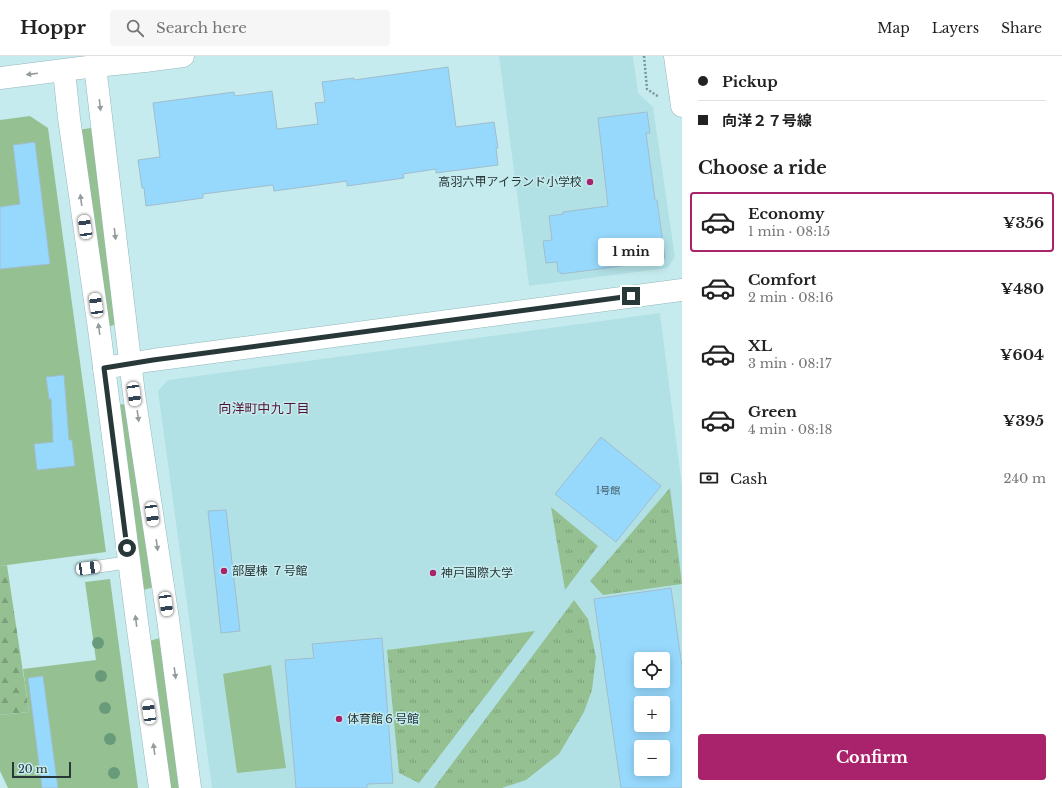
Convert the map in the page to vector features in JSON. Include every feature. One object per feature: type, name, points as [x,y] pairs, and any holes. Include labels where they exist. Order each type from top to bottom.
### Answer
[{"type":"street","points":[[0,78],[63,63],[95,61],[145,62],[183,56]]},
{"type":"street","points":[[673,104],[675,56]]},
{"type":"street","points":[[95,61],[134,394],[168,619],[190,788]]},
{"type":"street","points":[[63,63],[136,622],[160,788]]},
{"type":"street","points":[[104,368],[153,360],[682,290]]},
{"type":"lane","points":[[88,568],[129,562]]},
{"type":"path","points":[[644,56],[647,89],[673,104]]},
{"type":"shaded area","name":"高羽六甲アイランド小学校","points":[[499,56],[633,56],[638,93],[653,107],[675,257],[667,268],[529,286]]},
{"type":"shaded area","name":"神戸国際大学","points":[[660,313],[682,487],[682,788],[212,788],[158,391],[168,380]]},
{"type":"green space","points":[[30,116],[48,128],[106,552],[0,566],[0,120]]},
{"type":"green space","points":[[91,128],[116,324],[111,326],[108,326],[78,130]]},
{"type":"green space","points":[[122,404],[126,405],[153,586],[143,590],[119,406]]},
{"type":"green space","points":[[670,488],[682,584],[603,595],[590,581]]},
{"type":"green space","points":[[551,507],[598,546],[565,590]]},
{"type":"green space","points":[[7,565],[29,712],[0,715],[0,566]]},
{"type":"green space","points":[[110,579],[138,788],[8,788],[0,771],[0,715],[29,712],[23,669],[96,660],[85,582]]},
{"type":"green space","points":[[574,600],[588,619],[596,657],[592,690],[584,712],[559,754],[526,780],[502,788],[434,788]]},
{"type":"green space","points":[[535,631],[419,783],[399,773],[387,650]]},
{"type":"green space","points":[[160,638],[181,788],[170,788],[149,641]]},
{"type":"green space","points":[[271,665],[286,768],[237,773],[223,674]]},
{"type":"building","points":[[448,67],[456,127],[494,122],[498,148],[496,148],[498,165],[436,173],[436,169],[403,174],[404,178],[347,186],[347,181],[274,191],[273,185],[203,194],[203,198],[146,206],[138,160],[160,157],[153,103],[234,92],[235,96],[272,91],[277,129],[318,124],[315,103],[325,102],[322,82],[354,78],[354,80]]},
{"type":"building","points":[[647,112],[650,133],[646,133],[665,258],[644,261],[644,263],[561,274],[561,272],[558,272],[557,262],[546,263],[543,241],[552,240],[549,216],[563,214],[563,212],[608,206],[598,118]]},
{"type":"building","points":[[35,142],[50,264],[0,269],[0,207],[20,204],[13,145]]},
{"type":"building","points":[[64,375],[69,440],[72,440],[75,466],[37,470],[34,444],[53,442],[51,399],[49,399],[46,377]]},
{"type":"building","points":[[601,437],[661,486],[616,542],[555,494]]},
{"type":"building","name":"部屋棟 ７号館","points":[[226,510],[240,631],[221,633],[208,511]]},
{"type":"building","points":[[671,588],[682,667],[682,788],[621,788],[594,599]]},
{"type":"building","name":"体育館６号館","points":[[382,638],[393,783],[367,784],[367,788],[296,788],[285,660],[314,658],[312,644]]},
{"type":"building","points":[[43,676],[58,788],[42,788],[28,678]]},
{"type":"place","name":"高羽六甲アイランド小学校","points":[[590,182]]},
{"type":"place","name":"部屋棟 ７号館","points":[[224,571]]},
{"type":"place","name":"神戸国際大学","points":[[433,573]]},
{"type":"place","name":"体育館６号館","points":[[339,719]]},
{"type":"district","name":"向洋町中九丁目","points":[[264,408]]},
{"type":"route","points":[[127,548],[104,368],[131,363],[631,296]]}]
